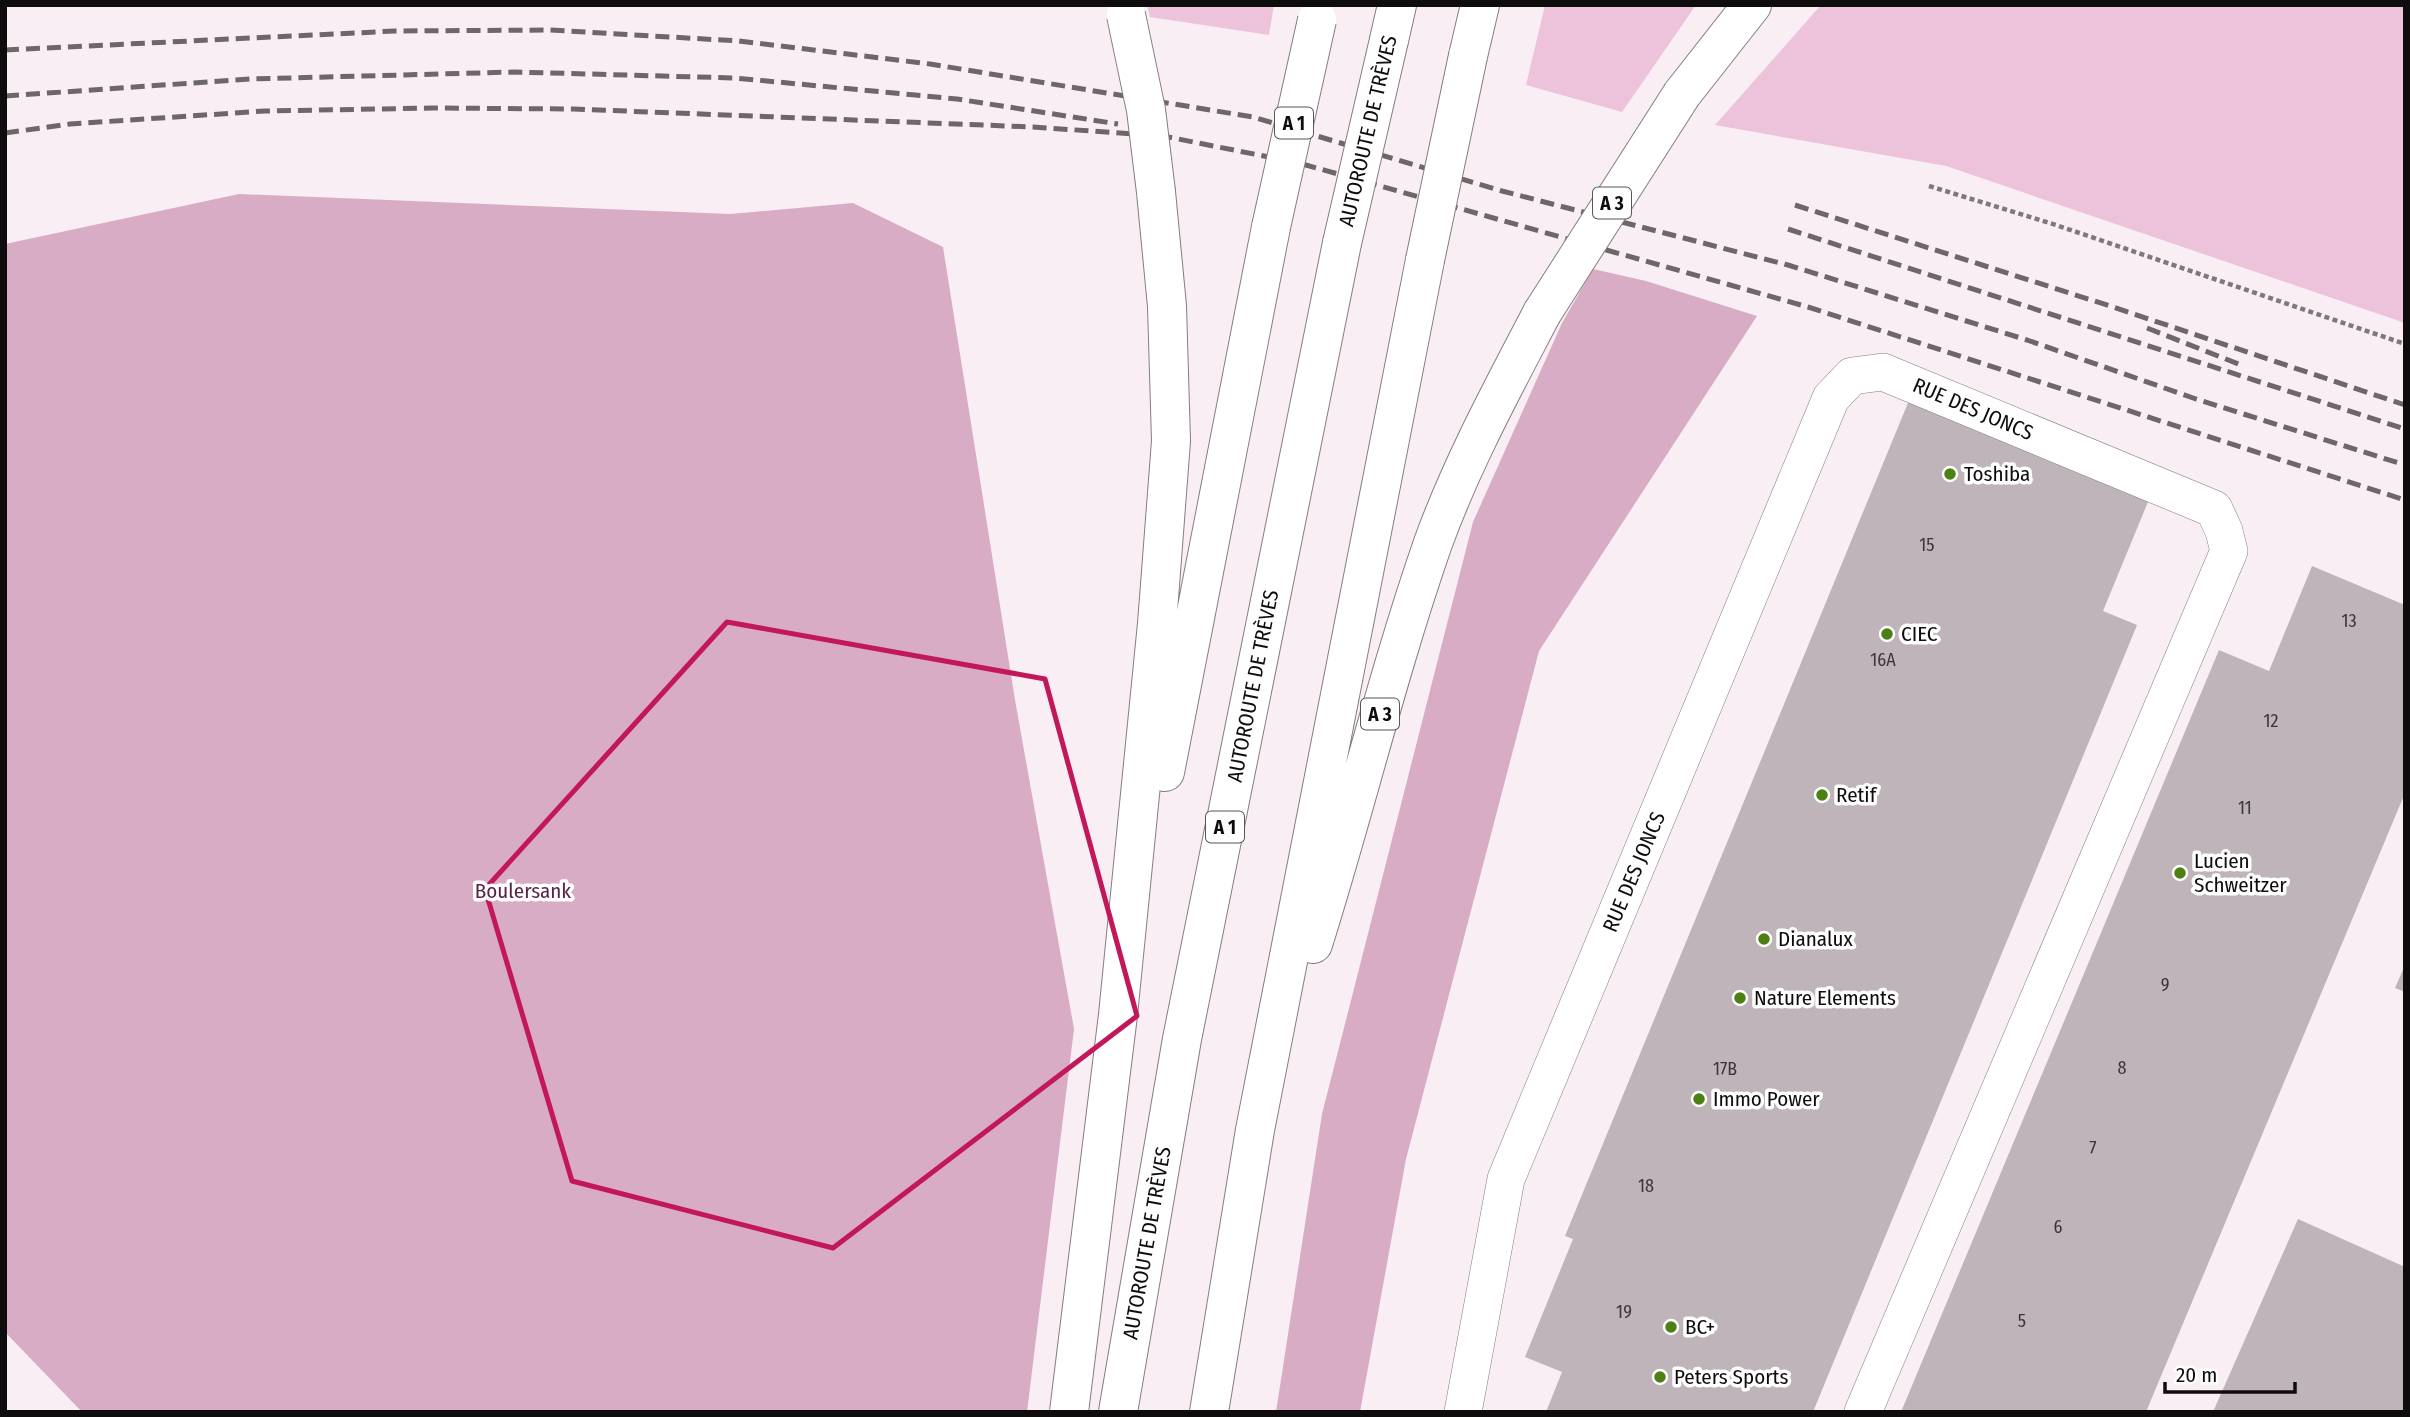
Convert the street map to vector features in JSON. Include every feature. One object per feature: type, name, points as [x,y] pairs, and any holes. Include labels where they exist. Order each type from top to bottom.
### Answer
[{"type":"highway","points":[[1209,1412],[1255,1130],[1425,260],[1480,5]]},
{"type":"highway","name":"A 3","points":[[1255,1130],[1434,541],[1486,419],[1542,313],[1682,94],[1752,5]]},
{"type":"highway","name":"A 1","points":[[1069,1412],[1118,1014],[1157,624],[1171,441],[1167,306],[1156,192],[1146,110],[1125,10]]},
{"type":"highway","name":"A 1","points":[[1118,1014],[1270,227],[1319,13]]},
{"type":"highway","name":"AUTOROUTE DE TRÈVES","points":[[1118,1412],[1182,1039],[1342,243],[1393,22]]},
{"type":"street","name":"RUE DES JONCS","points":[[1463,1412],[1506,1178],[1831,398],[1852,376],[1883,372],[2214,509],[2229,551],[1863,1412]]},
{"type":"path","points":[[1929,186],[2056,225],[2405,344]]},
{"type":"highlighted area","points":[[727,622],[1045,679],[1137,1016],[833,1248],[572,1181],[485,889]]},
{"type":"shaded area","points":[[1147,5],[1274,5],[1269,35],[1150,17]]},
{"type":"shaded area","points":[[1545,5],[1696,5],[1622,112],[1526,85]]},
{"type":"shaded area","points":[[1821,5],[2405,5],[2405,323],[1946,166],[1715,125]]},
{"type":"green space","name":"Boulersank","points":[[239,194],[730,214],[853,203],[943,247],[1015,700],[1074,1029],[1027,1412],[82,1412],[5,1332],[5,244]]},
{"type":"green space","points":[[1593,269],[1646,281],[1757,316],[1539,651],[1406,1159],[1360,1412],[1276,1412],[1322,1114],[1473,522],[1562,323]]},
{"type":"building","points":[[1910,398],[2150,497],[2103,611],[2137,625],[1813,1412],[1546,1412],[1562,1372],[1525,1357],[1573,1239],[1565,1236]]},
{"type":"building","points":[[2312,566],[2405,605],[2405,793],[2146,1412],[1901,1412],[2219,650],[2269,671]]},
{"type":"building","points":[[2405,965],[2405,992],[2395,988]]},
{"type":"building","points":[[2298,1219],[2405,1267],[2405,1412],[2213,1412]]},
{"type":"railway","points":[[5,50],[395,31],[550,30],[739,41],[930,64],[1253,117],[1502,191],[1788,265],[2027,340],[2196,399],[2405,465]]},
{"type":"railway","points":[[5,96],[250,79],[515,72],[735,78],[957,99],[1118,124]]},
{"type":"railway","points":[[5,133],[70,124],[265,111],[433,108],[573,109],[1033,127],[1163,136],[1299,163],[1808,307],[2405,500]]},
{"type":"railway","points":[[1795,205],[2113,307],[2405,405]]},
{"type":"railway","points":[[1788,229],[2405,429]]},
{"type":"railway","points":[[2147,328],[2241,365]]},
{"type":"place","name":"Toshiba","points":[[1950,474]]},
{"type":"place","name":"CIEC","points":[[1887,634]]},
{"type":"place","name":"Retif","points":[[1822,795]]},
{"type":"place","name":"Lucien Schweitzer","points":[[2180,873]]},
{"type":"place","name":"Dianalux","points":[[1764,939]]},
{"type":"place","name":"Nature Elements","points":[[1740,998]]},
{"type":"place","name":"Immo Power","points":[[1699,1099]]},
{"type":"place","name":"BC+","points":[[1671,1327]]},
{"type":"place","name":"Peters Sports","points":[[1660,1377]]}]
